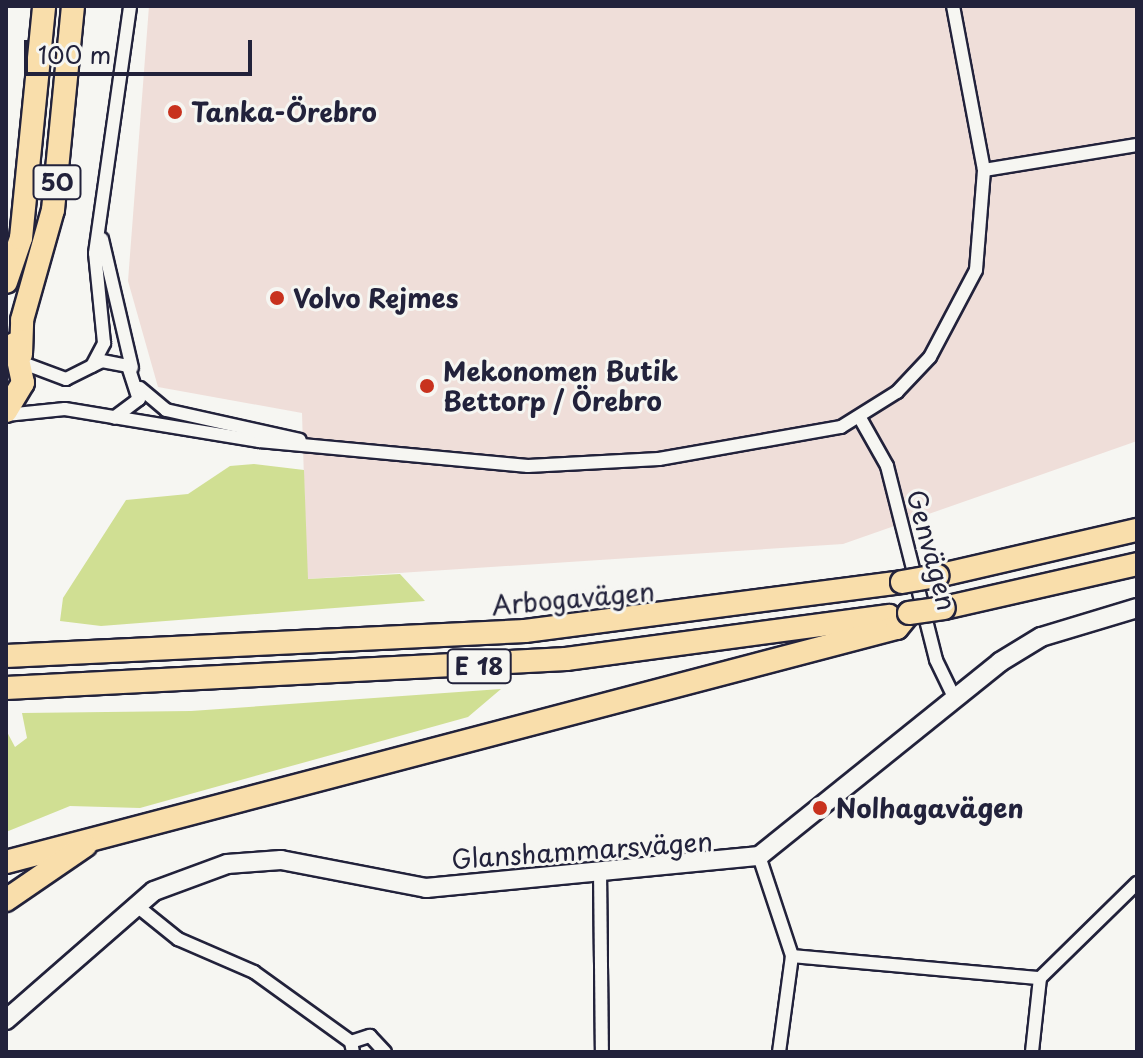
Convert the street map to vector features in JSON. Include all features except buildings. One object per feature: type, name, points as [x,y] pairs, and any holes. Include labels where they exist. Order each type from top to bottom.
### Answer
[{"type":"highway","name":"50","points":[[6,246],[33,123],[44,6]]},
{"type":"highway","name":"50","points":[[22,359],[22,320],[55,196],[73,6]]},
{"type":"highway","points":[[6,282],[21,238],[33,123]]},
{"type":"highway","points":[[6,334],[22,359],[20,392],[6,413]]},
{"type":"highway","name":"Arbogavägen","points":[[6,656],[525,631],[902,582],[1137,530]]},
{"type":"highway","name":"E 18","points":[[6,688],[566,659],[944,608],[1137,564]]},
{"type":"highway","name":"E 18","points":[[6,862],[897,628],[909,613]]},
{"type":"highway","name":"E 18","points":[[6,643],[96,652]]},
{"type":"highway","name":"E 18","points":[[6,900],[91,839]]},
{"type":"street","points":[[92,366],[104,343],[95,265],[130,6]]},
{"type":"street","points":[[6,413],[54,408],[110,419],[477,462],[597,465],[796,440],[860,418],[897,392],[957,317],[976,270],[984,170],[953,6]]},
{"type":"street","points":[[984,170],[1137,145]]},
{"type":"street","points":[[101,236],[132,368],[140,388],[166,410],[300,440]]},
{"type":"street","points":[[22,359],[66,379],[92,366],[114,360],[132,368]]},
{"type":"street","points":[[110,419],[131,412],[140,388]]},
{"type":"street","name":"Genvägen","points":[[860,418],[887,466],[936,660],[954,697]]},
{"type":"street","points":[[779,1052],[792,956],[759,856],[954,697],[1041,637],[1137,608]]},
{"type":"street","name":"Glanshammarsvägen","points":[[6,1020],[137,906],[200,871],[256,861],[426,888],[759,856]]},
{"type":"street","points":[[600,870],[602,1052]]},
{"type":"street","points":[[1032,1052],[1040,978],[1137,883]]},
{"type":"street","points":[[137,906],[178,939],[254,972],[352,1047],[370,1036],[385,1052]]},
{"type":"street","points":[[792,956],[1040,978]]},
{"type":"shaded area","points":[[149,6],[1137,6],[1137,441],[843,544],[307,579],[302,413],[158,387],[128,281]]},
{"type":"green space","points":[[254,464],[304,470],[308,579],[400,574],[425,601],[101,626],[60,621],[63,598],[126,500],[188,494],[230,466]]},
{"type":"green space","points":[[501,689],[468,717],[140,808],[70,806],[6,832],[6,730],[15,747],[27,738],[22,713],[191,711]]},
{"type":"place","name":"Tanka-Örebro","points":[[175,112]]},
{"type":"place","name":"Volvo Rejmes","points":[[277,298]]},
{"type":"place","name":"Mekonomen Butik Bettorp / Örebro","points":[[427,386]]},
{"type":"place","name":"Nolhagavägen","points":[[820,808]]}]
